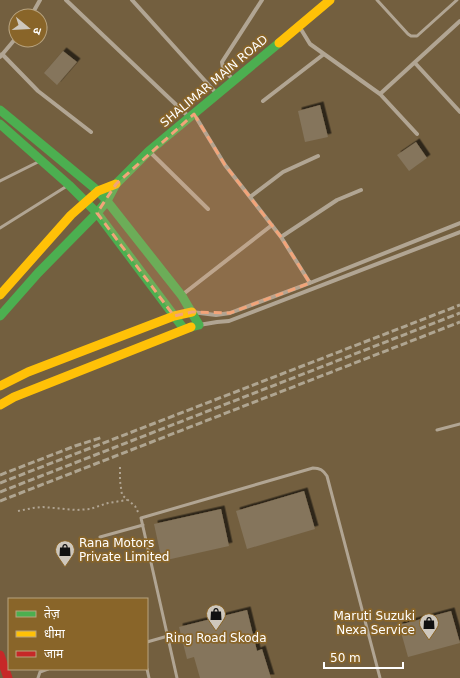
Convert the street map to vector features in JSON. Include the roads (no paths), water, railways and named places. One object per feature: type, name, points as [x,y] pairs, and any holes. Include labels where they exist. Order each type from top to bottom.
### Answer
[{"type":"street","points":[[66,0],[192,116],[225,165],[281,237],[310,283]]},
{"type":"street","points":[[132,0],[217,95]]},
{"type":"street","points":[[234,81],[223,68],[222,62],[262,0]]},
{"type":"street","name":"SHALIMAR MAIN ROAD","points":[[0,316],[38,273],[97,213],[107,201],[116,184],[149,151],[330,0]]},
{"type":"street","points":[[380,94],[460,21]]},
{"type":"street","points":[[298,26],[310,44],[380,94],[417,134]]},
{"type":"street","points":[[8,47],[1,55],[42,95],[91,132]]},
{"type":"street","points":[[263,101],[324,54]]},
{"type":"street","points":[[415,63],[460,112]]},
{"type":"street","points":[[0,110],[98,191],[182,296],[199,325]]},
{"type":"street","points":[[0,124],[86,201],[97,213],[184,329]]},
{"type":"street","points":[[149,151],[208,209]]},
{"type":"street","points":[[250,197],[283,172],[318,156]]},
{"type":"street","name":"SHALIMAR MAIN ROAD","points":[[0,295],[71,215],[98,191],[116,184]]},
{"type":"street","points":[[281,237],[337,200],[361,190]]},
{"type":"street","points":[[0,386],[28,372],[174,316],[192,312],[216,315],[230,313],[310,283],[460,223]]},
{"type":"street","points":[[182,296],[272,225]]},
{"type":"street","points":[[0,405],[14,397],[184,329],[199,325],[229,321],[460,232]]},
{"type":"street","points":[[0,655],[8,678]]},
{"type":"lane","points":[[377,0],[408,34],[414,36],[417,36],[457,0]]},
{"type":"lane","points":[[0,181],[41,160]]},
{"type":"lane","points":[[0,228],[68,185]]},
{"type":"lane","points":[[437,430],[460,424]]},
{"type":"lane","points":[[178,678],[142,518],[313,468],[319,468],[324,471],[327,476],[380,678]]},
{"type":"lane","points":[[100,537],[143,525]]},
{"type":"lane","points":[[148,642],[168,636]]},
{"type":"lane","points":[[38,678],[40,672],[45,670]]},
{"type":"railway","points":[[0,483],[460,305]]},
{"type":"railway","points":[[0,492],[460,313]]},
{"type":"railway","points":[[0,501],[460,322]]},
{"type":"railway","points":[[0,475],[75,446],[103,437]]},
{"type":"place","name":"Rana Motors Private Limited","points":[[65,567]]},
{"type":"place","name":"Ring Road Skoda","points":[[216,631]]},
{"type":"place","name":"Maruti Suzuki Nexa Service","points":[[429,640]]}]
